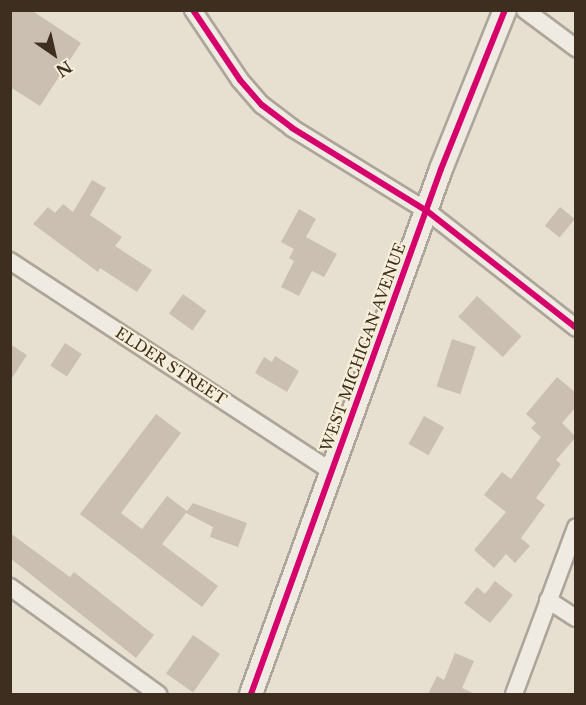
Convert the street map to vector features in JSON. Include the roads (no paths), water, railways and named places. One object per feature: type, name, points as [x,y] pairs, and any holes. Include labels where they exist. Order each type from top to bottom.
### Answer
[{"type":"main road","name":"WEST MICHIGAN AVENUE","points":[[251,694],[427,210],[505,10]]},
{"type":"street","points":[[193,10],[240,80],[262,105],[291,128],[427,210],[576,328]]},
{"type":"street","points":[[525,10],[576,48]]},
{"type":"street","name":"ELDER STREET","points":[[10,261],[331,471]]},
{"type":"street","points":[[514,694],[576,527]]},
{"type":"street","points":[[10,587],[158,694]]},
{"type":"street","points":[[548,600],[576,618]]}]
